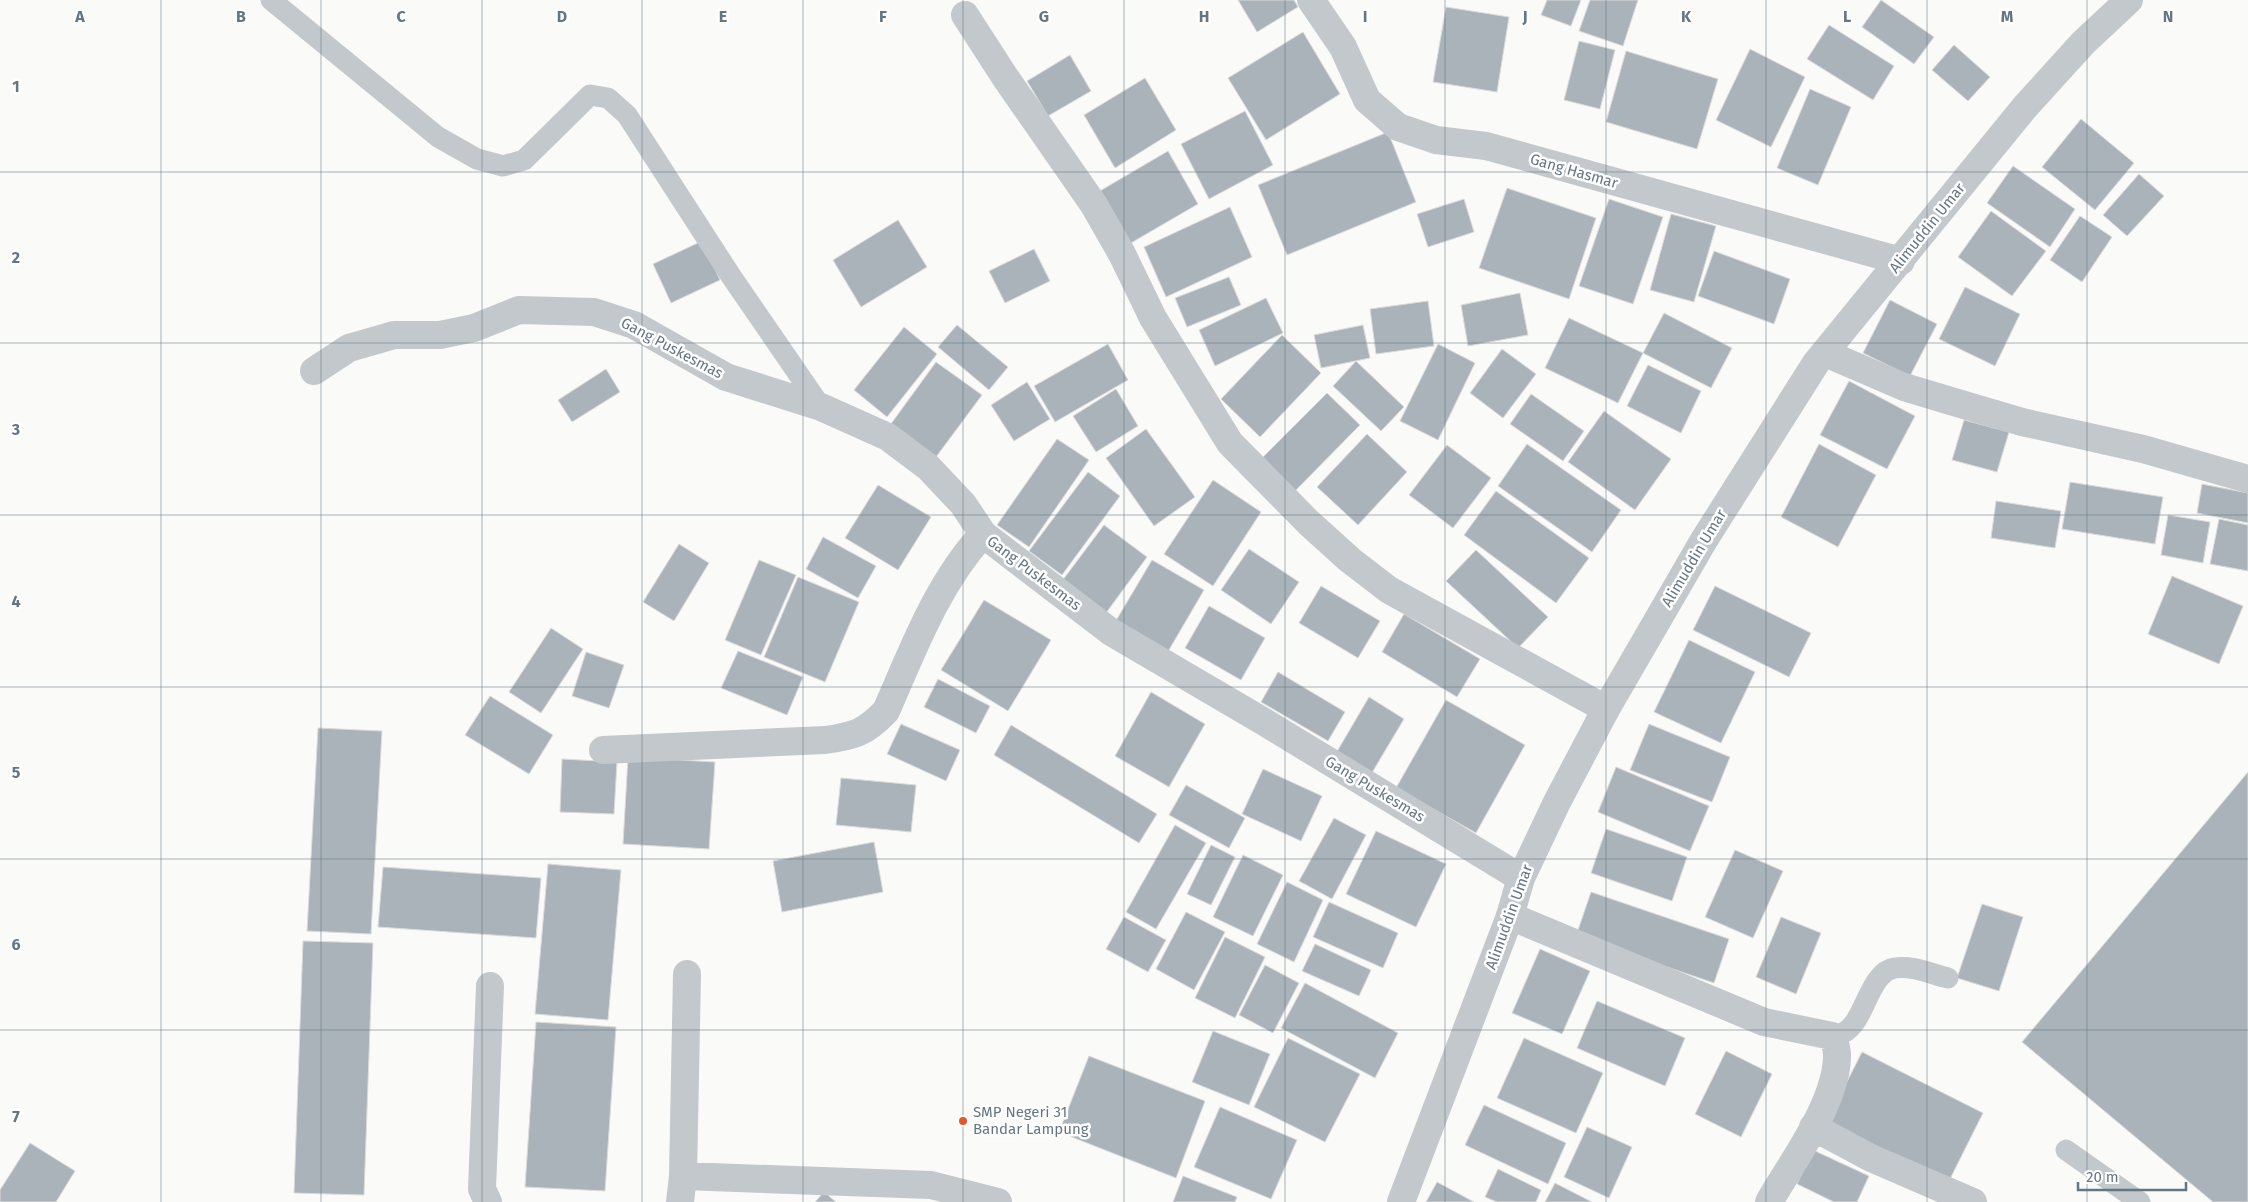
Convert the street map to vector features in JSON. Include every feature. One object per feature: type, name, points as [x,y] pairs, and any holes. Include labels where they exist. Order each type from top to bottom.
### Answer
[{"type":"street","name":"Gang Hasmar","points":[[1311,0],[1343,47],[1367,100],[1398,127],[1436,140],[1486,146],[1900,261]]},
{"type":"street","name":"Alimuddin Umar","points":[[1401,1202],[1510,916],[1521,878],[1606,710],[1704,540],[1825,353],[2024,108],[2083,43],[2129,0]]},
{"type":"street","points":[[965,15],[1005,77],[1094,205],[1122,254],[1152,318],[1230,443],[1309,523],[1350,560],[1389,590],[1606,710]]},
{"type":"street","name":"Gang Puskesmas","points":[[314,371],[349,348],[394,335],[440,335],[474,328],[519,310],[594,312],[634,325],[726,377],[821,407],[888,437],[928,467],[962,504],[983,534],[1111,632],[1266,723],[1521,878]]},
{"type":"street","points":[[1825,353],[1904,387],[1933,396],[2022,422],[2143,449],[2248,479]]},
{"type":"street","points":[[603,750],[825,740],[853,736],[871,727],[886,712],[946,583],[968,551],[983,534]]},
{"type":"street","points":[[1510,916],[1764,1022],[1832,1036],[1838,1052],[1828,1099],[1769,1202]]},
{"type":"street","points":[[687,974],[682,1189],[931,1185],[998,1202]]},
{"type":"street","points":[[488,1202],[482,1189],[490,986]]},
{"type":"street","points":[[1813,1127],[1872,1158],[1973,1202]]},
{"type":"lane","points":[[271,0],[438,137],[477,159],[494,164],[503,166],[524,160],[590,95],[608,98],[627,115],[731,276],[821,407]]},
{"type":"lane","points":[[1832,1036],[1843,1033],[1851,1026],[1874,987],[1885,972],[1890,969],[1907,968],[1948,978]]},
{"type":"lane","points":[[2066,1150],[2140,1202]]},
{"type":"building","points":[[1238,0],[1294,0],[1298,7],[1257,32]]},
{"type":"building","points":[[1547,0],[1581,0],[1571,26],[1541,15]]},
{"type":"building","points":[[1590,0],[1638,0],[1623,46],[1579,31]]},
{"type":"building","points":[[1881,0],[1934,37],[1914,64],[1862,27]]},
{"type":"building","points":[[1446,7],[1509,17],[1497,92],[1433,82]]},
{"type":"building","points":[[1829,25],[1894,66],[1873,100],[1807,59]]},
{"type":"building","points":[[1303,32],[1340,94],[1266,140],[1228,78]]},
{"type":"building","points":[[1579,41],[1615,50],[1600,109],[1564,100]]},
{"type":"building","points":[[1954,45],[1990,77],[1968,101],[1932,70]]},
{"type":"building","points":[[1750,49],[1805,77],[1771,147],[1716,120]]},
{"type":"building","points":[[1626,51],[1718,79],[1697,149],[1606,122]]},
{"type":"building","points":[[1070,55],[1091,91],[1048,116],[1027,81]]},
{"type":"building","points":[[1145,78],[1176,130],[1115,168],[1084,115]]},
{"type":"building","points":[[1810,89],[1851,107],[1818,185],[1777,168]]},
{"type":"building","points":[[1245,111],[1273,165],[1209,199],[1181,144]]},
{"type":"building","points":[[2081,119],[2134,163],[2095,210],[2042,167]]},
{"type":"building","points":[[1388,132],[1416,202],[1287,255],[1258,185]]},
{"type":"building","points":[[1168,151],[1198,204],[1124,247],[1093,195]]},
{"type":"building","points":[[2013,166],[2075,209],[2050,247],[1987,203]]},
{"type":"building","points":[[2139,174],[2164,196],[2127,236],[2103,215]]},
{"type":"building","points":[[1507,188],[1596,218],[1569,299],[1479,268]]},
{"type":"building","points":[[1464,199],[1474,232],[1428,247],[1417,214]]},
{"type":"building","points":[[1609,199],[1663,217],[1633,304],[1579,286]]},
{"type":"building","points":[[1230,207],[1252,257],[1166,297],[1144,247]]},
{"type":"building","points":[[1991,211],[2046,251],[2012,296],[1958,257]]},
{"type":"building","points":[[1671,214],[1716,226],[1694,302],[1650,290]]},
{"type":"building","points":[[2080,216],[2112,237],[2082,282],[2050,260]]},
{"type":"building","points":[[898,220],[927,267],[861,307],[833,260]]},
{"type":"building","points":[[702,241],[720,280],[671,303],[653,264]]},
{"type":"building","points":[[1034,249],[1050,281],[1005,303],[989,271]]},
{"type":"building","points":[[1714,251],[1790,279],[1774,324],[1698,296]]},
{"type":"building","points":[[1229,277],[1241,305],[1187,327],[1175,298]]},
{"type":"building","points":[[1965,287],[2020,314],[1995,366],[1939,339]]},
{"type":"building","points":[[1520,293],[1528,335],[1468,346],[1461,305]]},
{"type":"building","points":[[1266,298],[1283,333],[1215,366],[1199,330]]},
{"type":"building","points":[[1890,300],[1937,324],[1910,376],[1863,353]]},
{"type":"building","points":[[1428,301],[1434,346],[1376,354],[1370,309]]},
{"type":"building","points":[[1664,313],[1732,348],[1711,388],[1643,353]]},
{"type":"building","points":[[1569,318],[1643,353],[1618,403],[1545,368]]},
{"type":"building","points":[[957,325],[1008,367],[989,390],[938,347]]},
{"type":"building","points":[[1363,325],[1370,358],[1321,368],[1314,335]]},
{"type":"building","points":[[904,327],[937,354],[887,417],[854,390]]},
{"type":"building","points":[[1282,335],[1321,373],[1260,437],[1221,399]]},
{"type":"building","points":[[1108,344],[1128,380],[1055,422],[1034,386]]},
{"type":"building","points":[[1438,344],[1475,363],[1438,440],[1400,421]]},
{"type":"building","points":[[1502,349],[1536,374],[1503,418],[1470,393]]},
{"type":"building","points":[[1356,361],[1404,407],[1381,431],[1333,386]]},
{"type":"building","points":[[936,362],[982,395],[933,461],[888,428]]},
{"type":"building","points":[[1648,365],[1701,391],[1681,433],[1627,406]]},
{"type":"building","points":[[606,369],[620,392],[572,422],[558,400]]},
{"type":"building","points":[[1849,381],[1915,416],[1887,469],[1820,435]]},
{"type":"building","points":[[1027,382],[1050,419],[1014,441],[991,405]]},
{"type":"building","points":[[1116,389],[1138,426],[1096,452],[1073,416]]},
{"type":"building","points":[[1327,393],[1360,425],[1295,491],[1262,458]]},
{"type":"building","points":[[1531,394],[1584,431],[1563,461],[1510,424]]},
{"type":"building","points":[[1604,411],[1671,459],[1635,510],[1568,462]]},
{"type":"building","points":[[1964,420],[2009,432],[1997,472],[1952,460]]},
{"type":"building","points":[[1146,429],[1195,497],[1154,526],[1106,458]]},
{"type":"building","points":[[1367,434],[1407,472],[1358,525],[1317,487]]},
{"type":"building","points":[[1057,439],[1089,460],[1029,547],[997,525]]},
{"type":"building","points":[[1527,444],[1621,510],[1592,552],[1498,486]]},
{"type":"building","points":[[1819,444],[1876,475],[1838,547],[1781,517]]},
{"type":"building","points":[[1447,445],[1491,478],[1453,528],[1409,495]]},
{"type":"building","points":[[1088,472],[1120,496],[1062,575],[1029,551]]},
{"type":"building","points":[[1213,480],[1261,512],[1213,586],[1164,554]]},
{"type":"building","points":[[2070,482],[2163,497],[2155,544],[2062,529]]},
{"type":"building","points":[[2202,484],[2248,493],[2248,523],[2197,513]]},
{"type":"building","points":[[878,485],[931,517],[898,570],[845,538]]},
{"type":"building","points":[[1496,491],[1589,558],[1556,603],[1464,535]]},
{"type":"building","points":[[1996,501],[2061,511],[2055,548],[1991,538]]},
{"type":"building","points":[[2168,515],[2210,522],[2203,563],[2161,555]]},
{"type":"building","points":[[2219,519],[2248,525],[2248,571],[2210,564]]},
{"type":"building","points":[[1104,525],[1147,557],[1106,613],[1062,581]]},
{"type":"building","points":[[823,537],[876,566],[858,598],[806,569]]},
{"type":"building","points":[[679,544],[709,563],[674,621],[643,602]]},
{"type":"building","points":[[1249,549],[1299,582],[1271,624],[1221,590]]},
{"type":"building","points":[[1476,550],[1548,617],[1518,648],[1446,581]]},
{"type":"building","points":[[759,560],[796,575],[761,655],[725,640]]},
{"type":"building","points":[[1152,560],[1204,590],[1166,655],[1114,624]]},
{"type":"building","points":[[2172,576],[2243,606],[2219,664],[2148,634]]},
{"type":"building","points":[[798,577],[859,602],[825,682],[764,657]]},
{"type":"building","points":[[1321,586],[1380,621],[1358,658],[1299,623]]},
{"type":"building","points":[[1715,586],[1811,633],[1789,677],[1693,630]]},
{"type":"building","points":[[984,600],[1051,640],[1008,711],[941,670]]},
{"type":"building","points":[[1209,606],[1265,638],[1241,680],[1185,648]]},
{"type":"building","points":[[1404,614],[1480,659],[1457,697],[1382,652]]},
{"type":"building","points":[[551,628],[583,649],[541,713],[509,692]]},
{"type":"building","points":[[1689,640],[1755,672],[1721,743],[1654,712]]},
{"type":"building","points":[[738,651],[803,677],[787,715],[721,688]]},
{"type":"building","points":[[586,652],[624,665],[609,708],[572,696]]},
{"type":"building","points":[[1278,672],[1345,712],[1328,741],[1261,702]]},
{"type":"building","points":[[938,679],[990,706],[976,733],[924,707]]},
{"type":"building","points":[[1151,692],[1205,724],[1169,787],[1115,756]]},
{"type":"building","points":[[490,696],[553,735],[529,774],[465,735]]},
{"type":"building","points":[[1369,697],[1404,719],[1370,776],[1335,755]]},
{"type":"building","points":[[1446,700],[1525,745],[1476,833],[1396,788]]},
{"type":"building","points":[[901,724],[960,750],[946,781],[887,754]]},
{"type":"building","points":[[1649,724],[1730,757],[1712,802],[1630,770]]},
{"type":"building","points":[[1011,725],[1157,814],[1139,843],[994,755]]},
{"type":"building","points":[[318,728],[382,731],[371,934],[307,931]]},
{"type":"building","points":[[628,757],[715,762],[709,849],[623,844]]},
{"type":"building","points":[[562,759],[617,762],[614,814],[560,812]]},
{"type":"building","points":[[1616,767],[1709,806],[1690,851],[1598,812]]},
{"type":"building","points":[[1263,769],[1322,796],[1301,841],[1242,814]]},
{"type":"building","points":[[2248,772],[2248,1202],[2213,1202],[2022,1042]]},
{"type":"building","points":[[841,778],[916,785],[911,832],[836,825]]},
{"type":"building","points":[[1186,785],[1245,818],[1229,848],[1169,815]]},
{"type":"building","points":[[1334,818],[1366,835],[1332,899],[1299,881]]},
{"type":"building","points":[[1175,825],[1206,843],[1156,929],[1126,912]]},
{"type":"building","points":[[1606,829],[1687,857],[1672,901],[1591,873]]},
{"type":"building","points":[[1376,831],[1446,864],[1416,927],[1346,894]]},
{"type":"building","points":[[874,842],[883,892],[782,912],[773,861]]},
{"type":"building","points":[[1211,845],[1235,857],[1211,905],[1187,894]]},
{"type":"building","points":[[1735,850],[1783,871],[1753,938],[1705,917]]},
{"type":"building","points":[[1243,855],[1283,875],[1253,936],[1213,917]]},
{"type":"building","points":[[548,864],[621,870],[608,1020],[535,1014]]},
{"type":"building","points":[[383,867],[541,878],[536,938],[378,927]]},
{"type":"building","points":[[1287,882],[1323,900],[1294,962],[1257,944]]},
{"type":"building","points":[[1591,892],[1729,939],[1714,983],[1576,936]]},
{"type":"building","points":[[1329,902],[1398,933],[1383,968],[1313,937]]},
{"type":"building","points":[[1982,904],[2023,917],[1999,991],[1957,978]]},
{"type":"building","points":[[1186,912],[1225,932],[1194,990],[1156,969]]},
{"type":"building","points":[[1124,917],[1166,940],[1148,972],[1106,949]]},
{"type":"building","points":[[1781,917],[1821,933],[1796,994],[1756,977]]},
{"type":"building","points":[[1225,937],[1265,957],[1235,1018],[1195,998]]},
{"type":"building","points":[[303,941],[373,943],[364,1195],[294,1193]]},
{"type":"building","points":[[1315,944],[1371,970],[1359,996],[1302,971]]},
{"type":"building","points":[[1540,949],[1590,971],[1562,1034],[1512,1013]]},
{"type":"building","points":[[1265,965],[1299,983],[1273,1033],[1239,1015]]},
{"type":"building","points":[[1305,983],[1398,1033],[1375,1078],[1281,1028]]},
{"type":"building","points":[[1597,1001],[1685,1038],[1665,1086],[1577,1048]]},
{"type":"building","points":[[536,1022],[616,1027],[605,1191],[525,1187]]},
{"type":"building","points":[[1213,1031],[1270,1054],[1249,1105],[1192,1082]]},
{"type":"building","points":[[1288,1038],[1360,1074],[1325,1142],[1254,1107]]},
{"type":"building","points":[[1524,1038],[1603,1073],[1576,1133],[1497,1098]]},
{"type":"building","points":[[1726,1051],[1772,1074],[1741,1137],[1695,1114]]},
{"type":"building","points":[[1862,1052],[1983,1113],[1947,1185],[1826,1123]]},
{"type":"building","points":[[1089,1056],[1205,1101],[1176,1178],[1059,1132]]},
{"type":"building","points":[[1484,1105],[1566,1143],[1548,1184],[1465,1145]]},
{"type":"building","points":[[1220,1107],[1297,1140],[1271,1199],[1194,1167]]},
{"type":"building","points":[[1587,1127],[1632,1147],[1609,1198],[1564,1177]]},
{"type":"building","points":[[30,1143],[75,1171],[56,1202],[0,1202],[0,1190]]},
{"type":"building","points":[[1813,1150],[1869,1176],[1857,1202],[1834,1202],[1797,1184]]},
{"type":"building","points":[[1498,1169],[1541,1190],[1536,1202],[1497,1202],[1485,1197]]},
{"type":"building","points":[[1183,1176],[1237,1197],[1235,1202],[1173,1202]]},
{"type":"building","points":[[1437,1182],[1474,1202],[1426,1202]]},
{"type":"building","points":[[1555,1183],[1592,1202],[1545,1202]]},
{"type":"building","points":[[824,1192],[836,1202],[815,1202]]},
{"type":"place","name":"SMP Negeri 31 Bandar Lampung","points":[[963,1121]]}]
